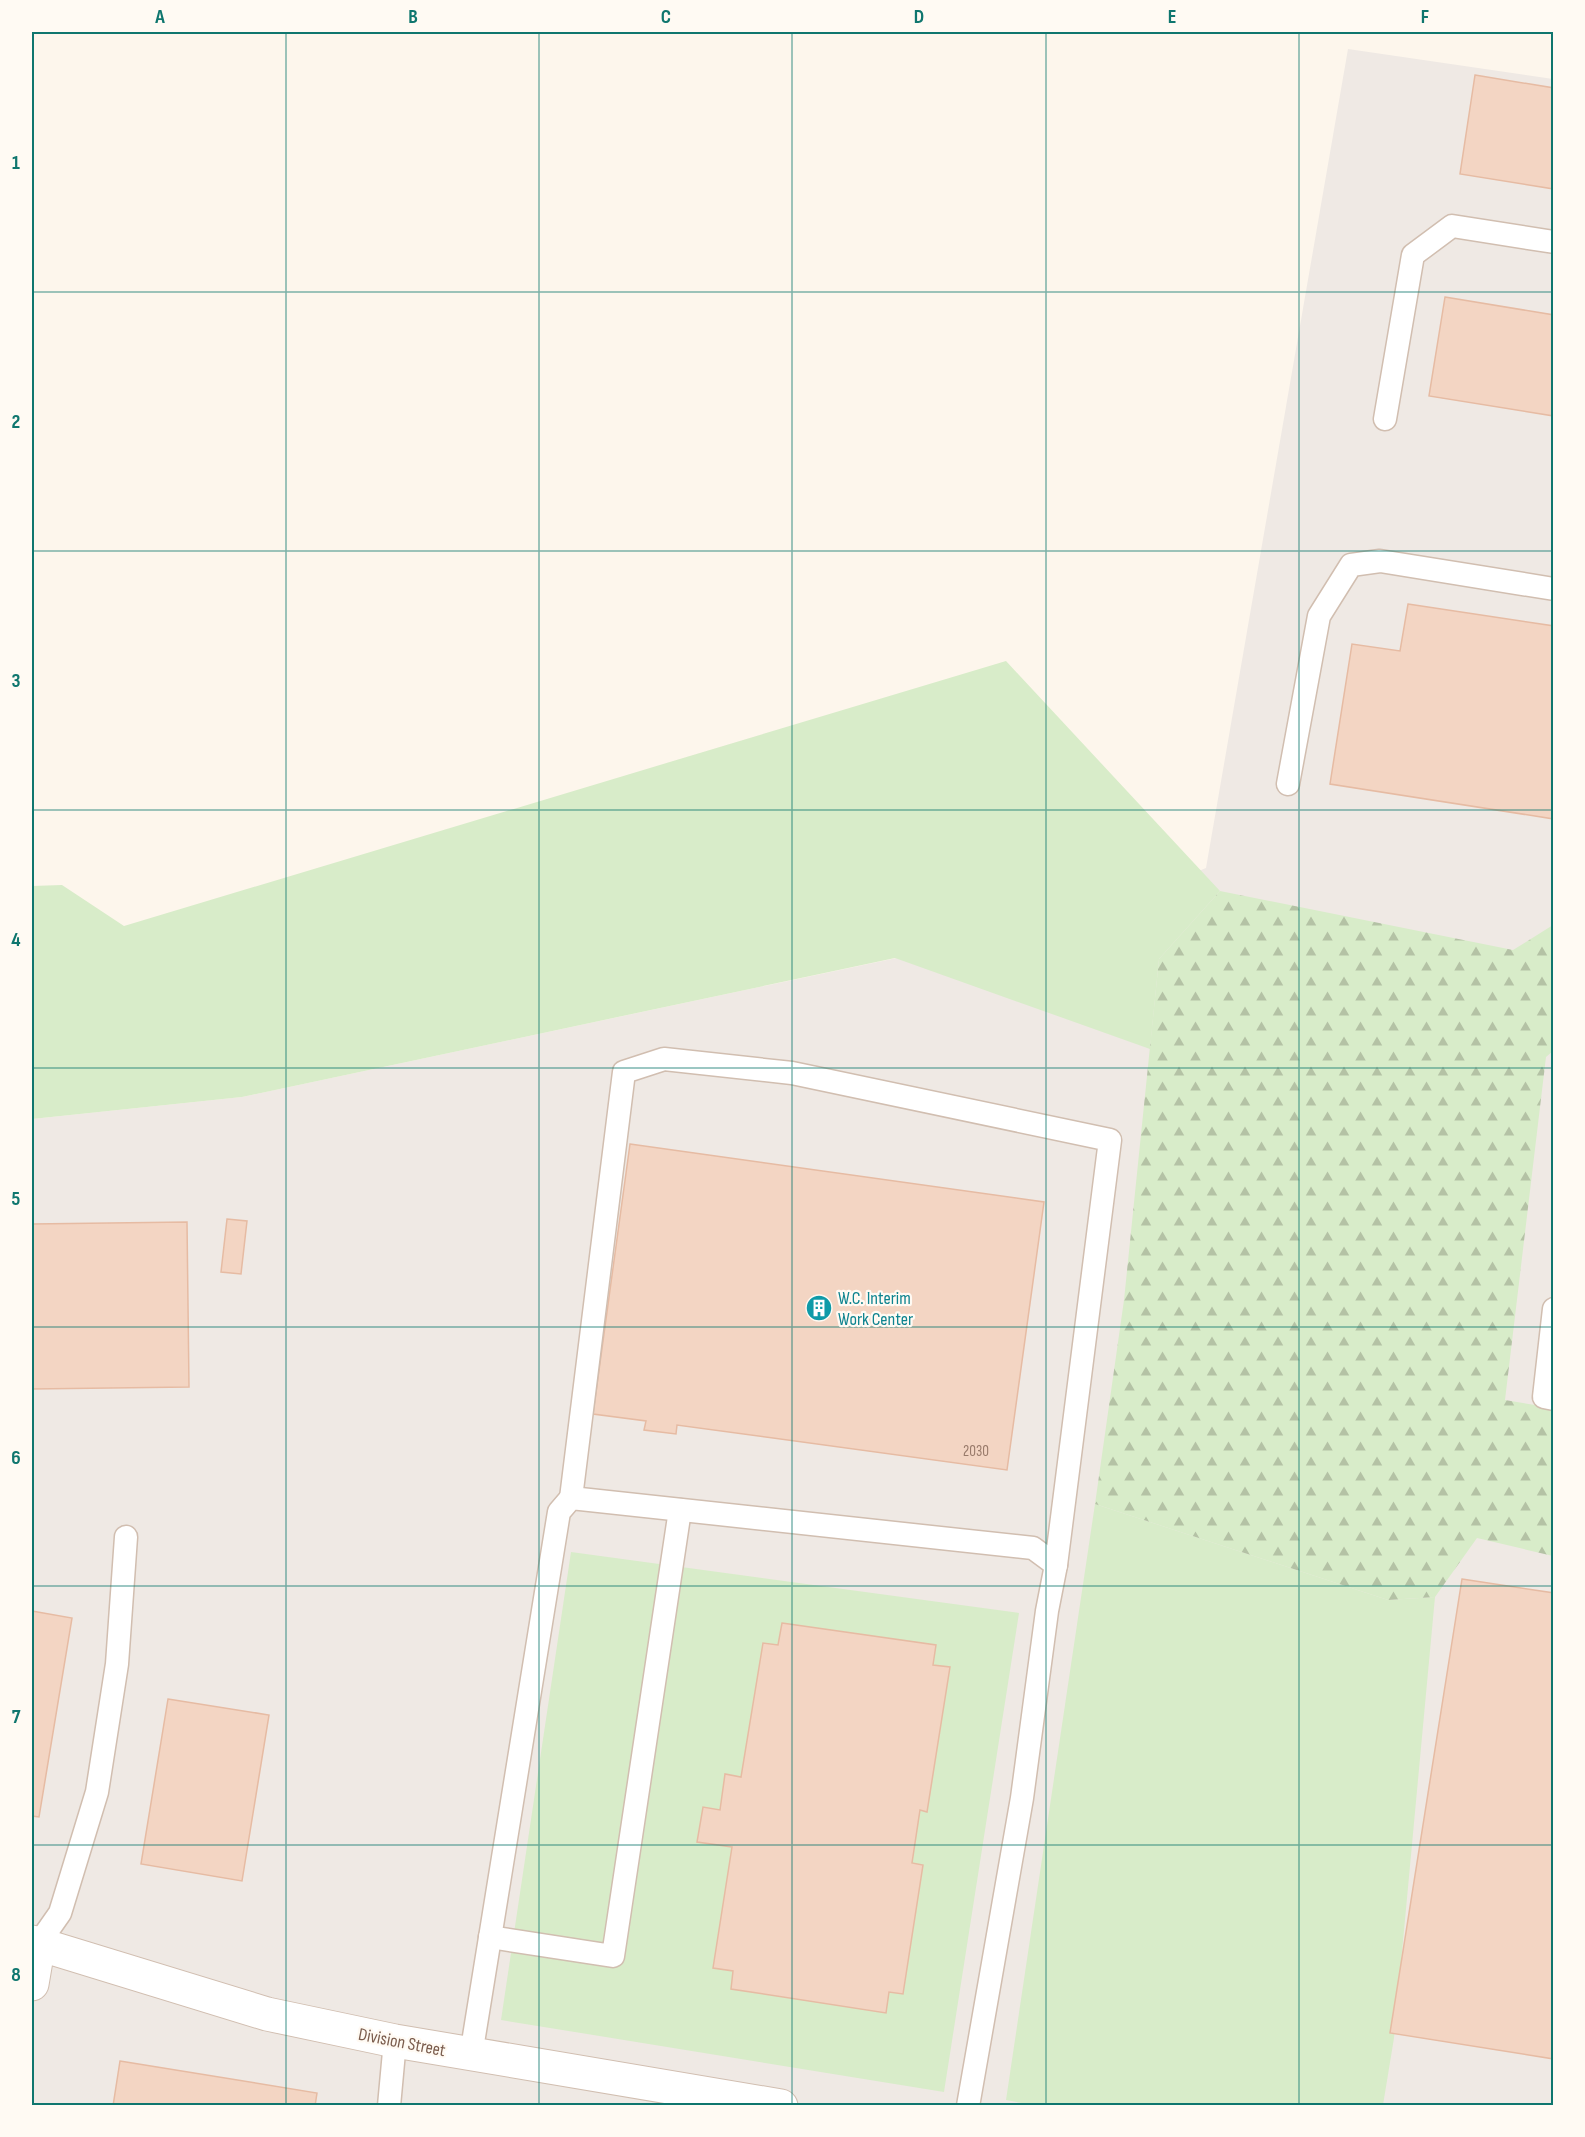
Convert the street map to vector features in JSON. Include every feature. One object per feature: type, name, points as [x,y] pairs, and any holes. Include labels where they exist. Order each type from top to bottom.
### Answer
[{"type":"street","points":[[32,1984],[35,1942]]},
{"type":"street","name":"Division Street","points":[[35,1942],[267,2014],[395,2042],[781,2106]]},
{"type":"lane","points":[[1385,419],[1413,255],[1452,226],[1554,242]]},
{"type":"lane","points":[[1288,784],[1319,616],[1351,565],[1380,561],[1554,589]]},
{"type":"lane","points":[[471,2055],[559,1512],[571,1498],[624,1072],[664,1059],[792,1073],[1110,1140],[1056,1565],[1047,1611],[1022,1798],[968,2106]]},
{"type":"lane","points":[[1554,1309],[1544,1397],[1554,1399]]},
{"type":"lane","points":[[571,1498],[1033,1548],[1056,1565]]},
{"type":"lane","points":[[490,1937],[613,1956],[680,1510]]},
{"type":"lane","points":[[35,1942],[60,1913],[97,1792],[117,1664],[126,1537]]},
{"type":"lane","points":[[389,2106],[395,2042]]},
{"type":"shaded area","points":[[1348,49],[1553,79],[1553,2105],[32,2105],[32,1119],[242,1097],[1080,919],[1206,868]]},
{"type":"green space","points":[[1006,661],[1220,891],[1159,959],[1150,1049],[895,958],[242,1097],[32,1119],[32,886],[62,885],[124,926]]},
{"type":"green space","points":[[1220,891],[1513,950],[1553,925],[1553,1051],[1546,1057],[1505,1400],[1553,1408],[1553,1556],[1477,1538],[1435,1597],[1388,1600],[1095,1504],[1124,1300],[1159,959]]},
{"type":"green space","points":[[1095,1504],[1388,1600],[1435,1597],[1394,2038],[1383,2105],[1038,2106],[1006,2100]]},
{"type":"green space","points":[[571,1552],[1019,1613],[944,2092],[501,2020]]},
{"type":"building","points":[[1475,75],[1554,88],[1554,189],[1460,174]]},
{"type":"building","points":[[1445,297],[1554,315],[1554,416],[1429,396]]},
{"type":"building","points":[[1408,604],[1554,626],[1554,819],[1330,784],[1352,644],[1400,651]]},
{"type":"building","name":"W.C. Interim Work Center","points":[[630,1144],[1044,1202],[1007,1470],[677,1425],[676,1434],[644,1430],[646,1421],[593,1414]]},
{"type":"building","points":[[227,1219],[247,1221],[241,1274],[221,1272]]},
{"type":"building","points":[[187,1222],[189,1387],[32,1389],[32,1224]]},
{"type":"building","points":[[1462,1579],[1554,1593],[1554,2059],[1390,2033]]},
{"type":"building","points":[[32,1611],[72,1618],[39,1817],[32,1816]]},
{"type":"building","points":[[782,1623],[936,1645],[933,1665],[950,1667],[927,1812],[920,1810],[912,1863],[923,1865],[903,1994],[889,1992],[886,2013],[731,1989],[733,1971],[713,1968],[732,1847],[697,1842],[703,1807],[720,1810],[725,1774],[741,1777],[763,1643],[778,1645]]},
{"type":"building","points":[[168,1699],[269,1715],[242,1881],[141,1864]]},
{"type":"building","points":[[120,2061],[317,2093],[315,2106],[113,2106]]},
{"type":"place","name":"W.C. Interim Work Center","points":[[819,1308]]}]
